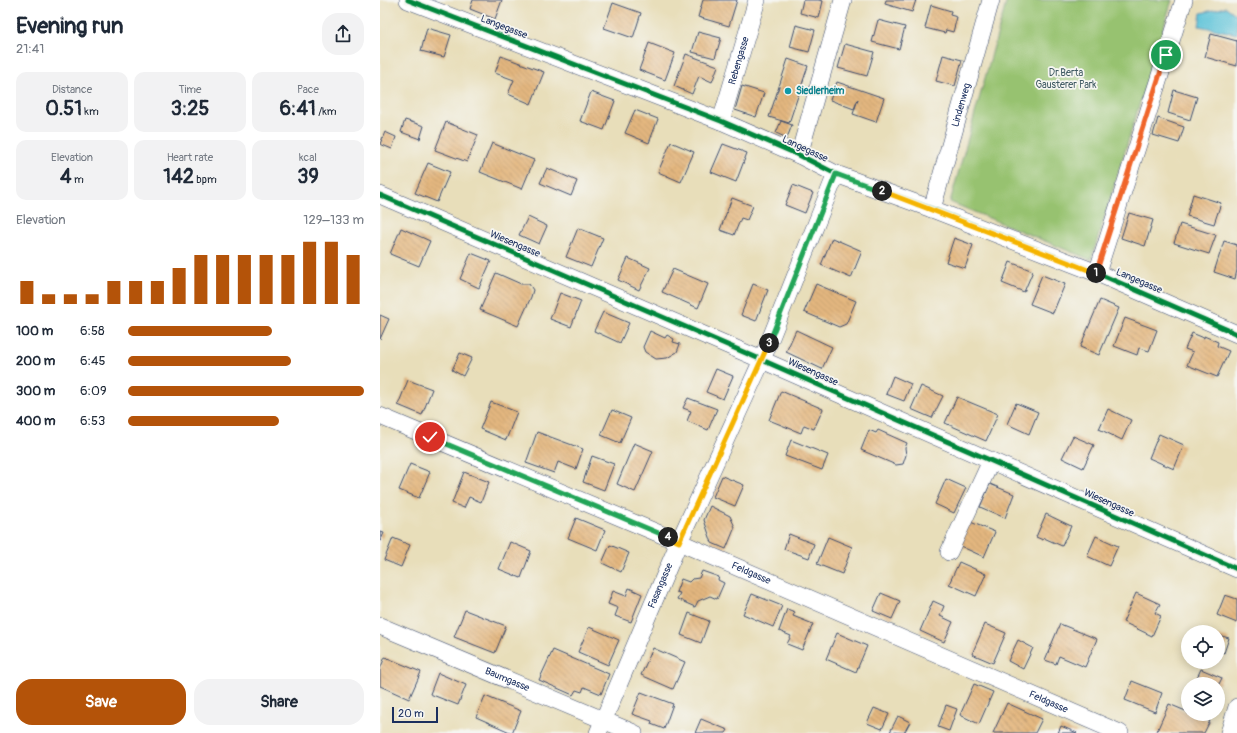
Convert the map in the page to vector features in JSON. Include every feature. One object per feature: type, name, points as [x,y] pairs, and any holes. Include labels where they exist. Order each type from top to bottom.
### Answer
[{"type":"street","name":"Langegasse","points":[[408,0],[721,121],[836,174],[932,209],[1097,273],[1237,334]]},
{"type":"street","name":"Rebengasse","points":[[721,121],[757,0]]},
{"type":"street","points":[[799,156],[843,0]]},
{"type":"street","name":"Lindenweg","points":[[932,209],[991,0]]},
{"type":"street","points":[[1097,273],[1184,0]]},
{"type":"street","name":"Fasangasse","points":[[601,726],[679,542],[762,360],[836,174]]},
{"type":"street","name":"Wiesengasse","points":[[380,195],[762,360],[1237,569]]},
{"type":"street","name":"Feldgasse","points":[[380,416],[679,542],[1120,733]]},
{"type":"street","points":[[949,552],[991,461]]},
{"type":"street","name":"Baumgasse","points":[[380,626],[601,726],[634,733]]},
{"type":"green space","name":"Dr.Berta Gausterer Park","points":[[1007,0],[1172,0],[1091,260],[950,202]]},
{"type":"water","points":[[1226,7],[1237,15],[1237,34],[1199,26],[1201,13]]},
{"type":"building","points":[[473,0],[502,0],[495,19],[470,9]]},
{"type":"building","points":[[703,0],[737,0],[729,26],[698,17]]},
{"type":"building","points":[[803,0],[823,1],[819,18],[800,13]]},
{"type":"building","points":[[886,0],[916,0],[912,12],[885,4]]},
{"type":"building","points":[[613,3],[641,13],[633,38],[604,28]]},
{"type":"building","points":[[931,5],[951,11],[950,15],[957,17],[953,32],[946,30],[945,33],[925,28]]},
{"type":"building","points":[[878,20],[905,27],[899,49],[872,42]]},
{"type":"building","points":[[796,25],[815,30],[809,52],[790,47]]},
{"type":"building","points":[[427,28],[451,35],[444,57],[421,51]]},
{"type":"building","points":[[698,32],[721,38],[715,58],[692,52]]},
{"type":"building","points":[[1211,34],[1237,41],[1237,66],[1205,57]]},
{"type":"building","points":[[649,43],[675,53],[665,80],[639,70]]},
{"type":"building","points":[[845,44],[874,52],[867,76],[838,68]]},
{"type":"building","points":[[686,54],[718,66],[712,82],[699,76],[692,94],[674,86]]},
{"type":"building","points":[[943,55],[962,60],[955,86],[936,81]]},
{"type":"building","points":[[501,56],[544,72],[531,104],[508,94],[514,80],[495,73]]},
{"type":"building","name":"Siedlerheim","points":[[788,59],[808,66],[789,123],[769,117]]},
{"type":"building","points":[[837,82],[884,98],[876,122],[853,114],[858,99],[854,109],[830,100]]},
{"type":"building","points":[[742,86],[764,93],[756,117],[735,110]]},
{"type":"building","points":[[1174,90],[1197,97],[1190,120],[1168,113]]},
{"type":"building","points":[[591,92],[615,101],[604,130],[580,121]]},
{"type":"building","points":[[635,110],[658,119],[649,143],[625,133]]},
{"type":"building","points":[[1158,118],[1184,127],[1179,143],[1153,135]]},
{"type":"building","points":[[405,120],[424,126],[420,139],[401,132]]},
{"type":"building","points":[[781,121],[792,125],[787,138],[776,133]]},
{"type":"building","points":[[446,122],[478,135],[467,162],[435,150]]},
{"type":"building","points":[[385,132],[396,137],[392,149],[380,144]]},
{"type":"building","points":[[671,142],[694,152],[681,182],[658,172]]},
{"type":"building","points":[[492,143],[534,160],[522,189],[480,172]]},
{"type":"building","points":[[723,144],[747,153],[736,182],[711,172]]},
{"type":"building","points":[[428,163],[450,172],[437,202],[415,193]]},
{"type":"building","points":[[547,168],[577,181],[571,196],[540,183]]},
{"type":"building","points":[[793,185],[813,193],[805,213],[785,205]]},
{"type":"building","points":[[1193,194],[1221,203],[1214,224],[1187,216]]},
{"type":"building","points":[[732,198],[753,206],[747,220],[741,218],[734,235],[720,230]]},
{"type":"building","points":[[1129,213],[1153,220],[1145,246],[1121,238]]},
{"type":"building","points":[[528,217],[547,226],[539,244],[519,235]]},
{"type":"building","points":[[1180,224],[1216,235],[1209,254],[1174,243]]},
{"type":"building","points":[[401,228],[430,241],[419,266],[390,254]]},
{"type":"building","points":[[578,228],[603,238],[591,267],[566,257]]},
{"type":"building","points":[[832,238],[862,251],[851,278],[821,265]]},
{"type":"building","points":[[954,238],[973,245],[965,268],[946,262]]},
{"type":"building","points":[[1224,241],[1237,245],[1237,270],[1235,279],[1214,272]]},
{"type":"building","points":[[471,253],[491,261],[479,288],[460,279]]},
{"type":"building","points":[[628,258],[650,268],[639,290],[618,280]]},
{"type":"building","points":[[1010,262],[1033,271],[1024,292],[1002,283]]},
{"type":"building","points":[[673,269],[708,284],[698,308],[662,292]]},
{"type":"building","points":[[496,273],[521,284],[529,284],[533,290],[518,326],[480,310]]},
{"type":"building","points":[[1042,275],[1065,284],[1053,313],[1030,304]]},
{"type":"building","points":[[753,284],[768,290],[756,321],[741,315]]},
{"type":"building","points":[[816,284],[856,301],[846,324],[839,327],[804,312]]},
{"type":"building","points":[[560,293],[581,301],[571,327],[550,319]]},
{"type":"building","points":[[1100,300],[1119,308],[1099,355],[1080,347]]},
{"type":"building","points":[[603,312],[629,323],[620,343],[594,331]]},
{"type":"building","points":[[380,315],[389,319],[380,339]]},
{"type":"building","points":[[1125,318],[1157,330],[1149,351],[1139,348],[1137,355],[1114,346]]},
{"type":"building","points":[[796,330],[832,347],[822,369],[786,352]]},
{"type":"building","points":[[650,331],[665,338],[667,335],[674,339],[673,342],[680,344],[677,352],[667,358],[656,359],[645,352],[643,347]]},
{"type":"building","points":[[1192,333],[1218,342],[1217,346],[1229,351],[1217,377],[1187,365],[1193,352],[1185,349]]},
{"type":"building","points":[[460,353],[472,358],[463,376],[452,370]]},
{"type":"building","points":[[716,369],[733,376],[723,399],[706,392]]},
{"type":"building","points":[[893,376],[911,384],[904,401],[886,394]]},
{"type":"building","points":[[408,380],[432,389],[422,415],[398,405]]},
{"type":"building","points":[[921,386],[943,396],[932,418],[911,409]]},
{"type":"building","points":[[781,391],[823,409],[814,429],[804,425],[801,433],[769,420]]},
{"type":"building","points":[[957,397],[998,414],[986,441],[945,423]]},
{"type":"building","points":[[688,398],[717,409],[708,430],[687,421],[691,411],[683,408]]},
{"type":"building","points":[[491,402],[517,412],[506,440],[480,429]]},
{"type":"building","points":[[1016,403],[1038,412],[1029,434],[1007,424]]},
{"type":"building","points":[[1108,409],[1131,420],[1122,440],[1099,429]]},
{"type":"building","points":[[612,410],[631,418],[620,443],[601,435]]},
{"type":"building","points":[[869,430],[876,433],[878,430],[907,443],[905,448],[906,455],[903,464],[896,465],[861,450]]},
{"type":"building","points":[[537,432],[583,449],[576,469],[558,462],[554,473],[526,463]]},
{"type":"building","points":[[1159,434],[1184,445],[1174,469],[1149,458]]},
{"type":"building","points":[[1073,436],[1094,445],[1083,468],[1062,458]]},
{"type":"building","points":[[791,440],[828,455],[822,470],[785,456]]},
{"type":"building","points":[[634,443],[653,451],[635,492],[617,484]]},
{"type":"building","points":[[592,456],[614,464],[604,490],[583,482]]},
{"type":"building","points":[[410,464],[430,472],[419,498],[399,490]]},
{"type":"building","points":[[464,472],[489,482],[481,502],[469,497],[464,508],[452,503]]},
{"type":"building","points":[[722,476],[744,485],[735,506],[713,497]]},
{"type":"building","points":[[946,479],[966,488],[954,513],[935,504]]},
{"type":"building","points":[[990,484],[1014,494],[1005,518],[980,507]]},
{"type":"building","points":[[710,506],[730,516],[735,527],[726,549],[712,543],[704,520]]},
{"type":"building","points":[[1046,514],[1071,526],[1062,546],[1044,538],[1043,540],[1036,537]]},
{"type":"building","points":[[576,518],[605,530],[597,550],[568,538]]},
{"type":"building","points":[[968,521],[995,532],[984,557],[958,545]]},
{"type":"building","points":[[380,532],[384,533],[380,542]]},
{"type":"building","points":[[789,534],[814,544],[809,558],[784,549]]},
{"type":"building","points":[[1096,536],[1118,546],[1109,566],[1087,556]]},
{"type":"building","points":[[828,537],[852,547],[842,574],[817,564]]},
{"type":"building","points":[[393,538],[410,545],[401,567],[384,560]]},
{"type":"building","points":[[510,542],[531,551],[521,578],[499,569]]},
{"type":"building","points":[[610,545],[629,553],[621,572],[602,563]]},
{"type":"building","points":[[959,562],[986,574],[976,596],[949,584]]},
{"type":"building","points":[[702,571],[719,577],[718,580],[724,583],[717,599],[710,596],[698,601],[695,607],[677,599],[680,593],[676,592],[681,579],[689,582],[692,579],[699,578]]},
{"type":"building","points":[[629,588],[642,594],[631,622],[615,616],[618,608],[608,604],[613,591],[626,596]]},
{"type":"building","points":[[881,593],[900,601],[892,619],[873,611]]},
{"type":"building","points":[[1136,593],[1160,604],[1155,613],[1161,616],[1152,636],[1123,622]]},
{"type":"building","points":[[752,594],[782,606],[773,627],[743,614]]},
{"type":"building","points":[[1225,595],[1237,599],[1237,623],[1217,615]]},
{"type":"building","points":[[933,601],[944,606],[940,616],[953,622],[944,642],[920,631]]},
{"type":"building","points":[[787,609],[795,612],[793,616],[813,624],[802,650],[787,644],[791,636],[779,631]]},
{"type":"building","points":[[465,610],[506,626],[495,653],[454,637]]},
{"type":"building","points":[[689,613],[709,621],[701,643],[681,635]]},
{"type":"building","points":[[985,624],[1006,633],[993,663],[972,654]]},
{"type":"building","points":[[1060,624],[1097,639],[1085,667],[1059,656],[1056,664],[1045,660]]},
{"type":"building","points":[[589,627],[619,640],[608,665],[578,652]]},
{"type":"building","points":[[837,633],[867,646],[856,672],[826,659]]},
{"type":"building","points":[[1225,637],[1229,638],[1225,650]]},
{"type":"building","points":[[1018,640],[1033,648],[1023,669],[1008,661]]},
{"type":"building","points":[[653,648],[685,662],[673,689],[641,675]]},
{"type":"building","points":[[553,650],[609,674],[601,694],[584,687],[582,692],[576,690],[573,695],[539,680]]},
{"type":"building","points":[[385,657],[421,672],[409,699],[380,686],[380,669]]},
{"type":"building","points":[[1201,669],[1220,677],[1197,677]]},
{"type":"building","points":[[438,673],[466,685],[458,705],[430,694]]},
{"type":"building","points":[[1132,681],[1162,693],[1155,712],[1125,700]]},
{"type":"building","points":[[974,684],[993,692],[979,724],[960,715]]},
{"type":"building","points":[[641,692],[673,704],[664,729],[651,724],[652,721],[632,714]]},
{"type":"building","points":[[485,696],[521,711],[512,733],[476,717]]},
{"type":"building","points":[[1007,703],[1042,719],[1035,733],[993,733]]},
{"type":"building","points":[[1169,704],[1181,709],[1181,721],[1210,721],[1204,733],[1156,733]]},
{"type":"building","points":[[946,705],[957,709],[949,731],[938,727]]},
{"type":"building","points":[[874,708],[889,714],[882,729],[867,723]]},
{"type":"building","points":[[898,716],[910,722],[904,733],[890,732]]},
{"type":"building","points":[[701,719],[728,730],[726,733],[695,733]]},
{"type":"building","points":[[1061,726],[1077,733],[1058,733]]},
{"type":"cycle path","points":[[408,0],[721,121],[799,155],[836,174],[932,209],[1097,273],[1237,334]]},
{"type":"cycle path","points":[[380,195],[762,360],[1237,569]]},
{"type":"place","name":"Siedlerheim","points":[[788,91]]},
{"type":"route","points":[[430,437],[679,542],[762,360],[836,174],[932,209],[1097,273],[1166,55]]}]
